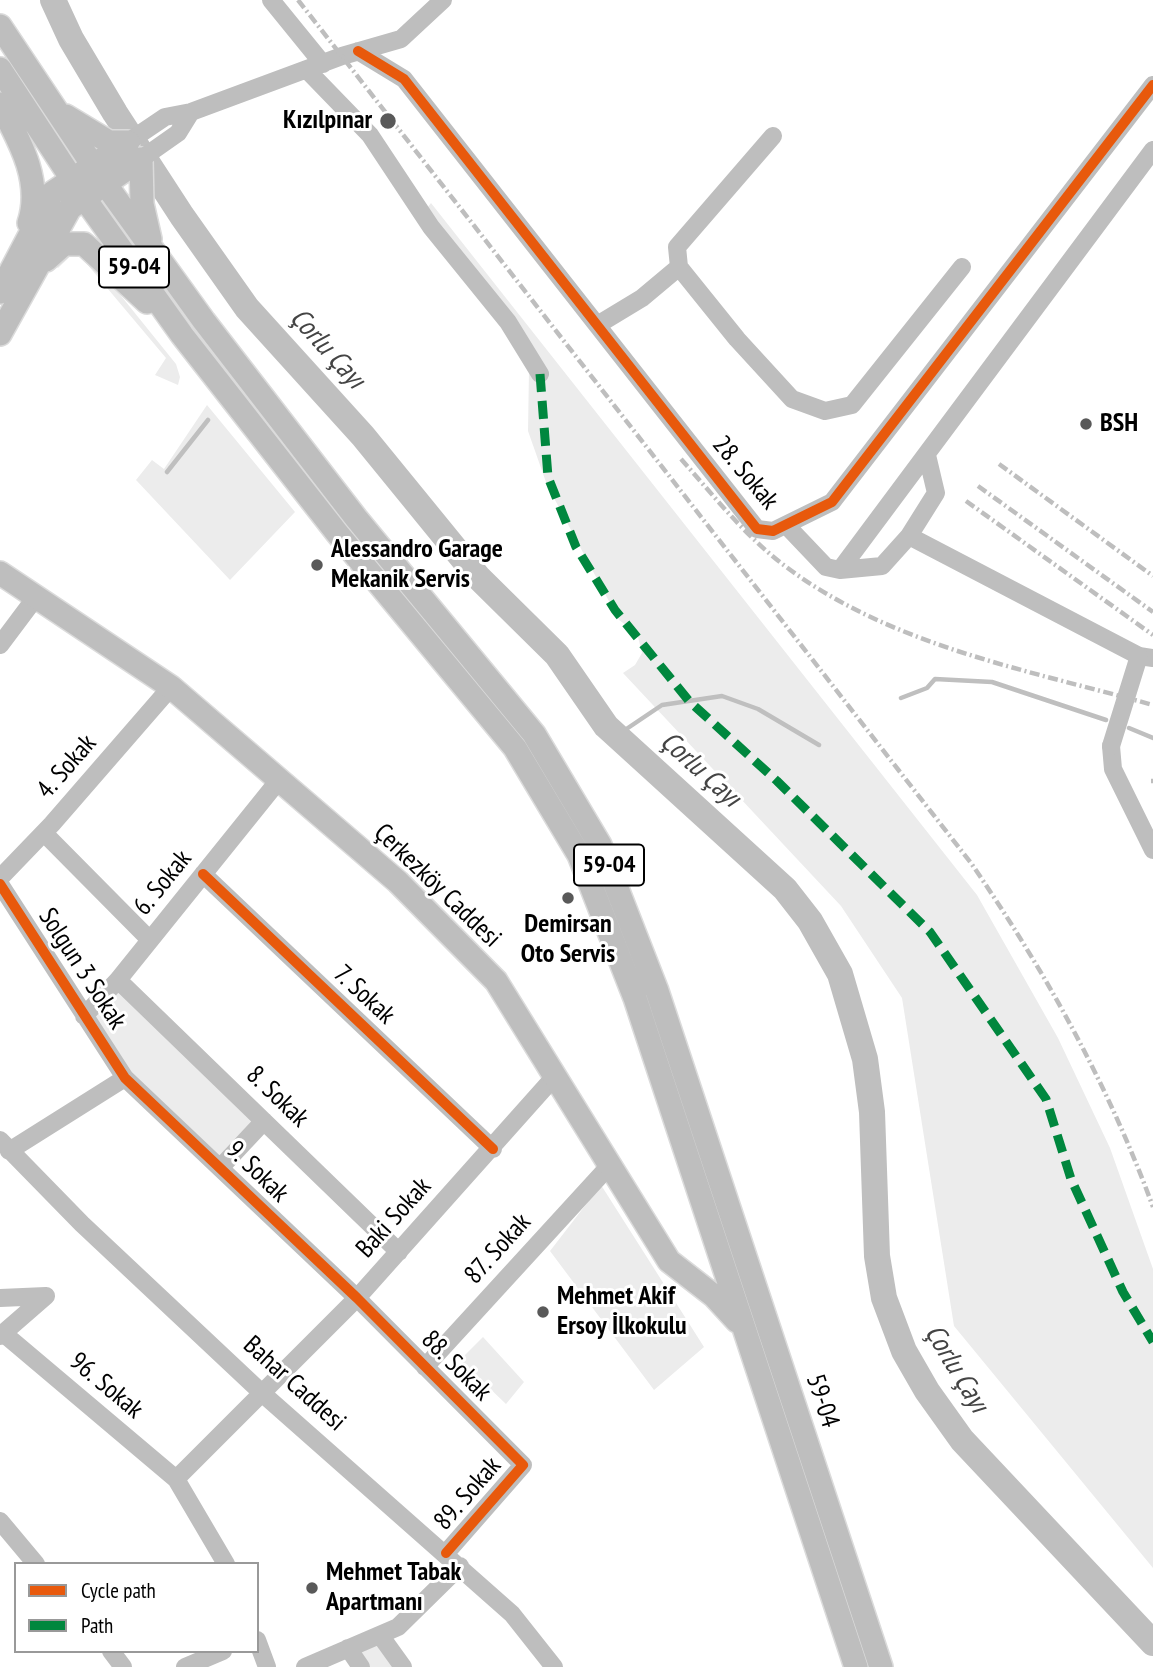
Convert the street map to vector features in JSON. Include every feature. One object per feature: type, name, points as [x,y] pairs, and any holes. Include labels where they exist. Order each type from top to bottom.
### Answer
[{"type":"main road","name":"59-04","points":[[0,26],[106,185],[152,248],[356,518],[534,734],[600,845],[657,991],[881,1667]]},
{"type":"main road","name":"59-04","points":[[0,69],[85,199],[182,335],[337,533],[514,748],[579,855],[607,922],[856,1667]]},
{"type":"main road","points":[[0,104],[25,154],[33,196],[30,217],[15,262]]},
{"type":"main road","points":[[55,109],[99,138],[134,151]]},
{"type":"main road","points":[[0,292],[52,193],[92,164],[134,151]]},
{"type":"main road","points":[[0,334],[70,208],[106,185],[134,151]]},
{"type":"main road","points":[[134,151],[152,248]]},
{"type":"main road","points":[[29,282],[58,247],[70,243],[83,244],[182,335]]},
{"type":"main road","name":"Çerkezköy Caddesi","points":[[0,573],[171,687],[397,882],[496,981],[669,1261],[714,1296],[742,1326]]},
{"type":"street","points":[[271,0],[315,67],[370,135],[431,227],[508,322],[540,374]]},
{"type":"street","points":[[134,151],[165,117],[191,111],[358,51],[401,39],[443,0]]},
{"type":"street","name":"28. Sokak","points":[[358,51],[404,79],[599,324],[757,529],[773,531],[832,502],[1153,85]]},
{"type":"street","points":[[134,151],[178,132],[191,111]]},
{"type":"street","points":[[773,136],[677,247],[679,267],[737,339],[792,399],[825,411],[852,405],[962,267]]},
{"type":"street","points":[[840,570],[1153,150]]},
{"type":"street","points":[[599,324],[642,298],[679,267]]},
{"type":"street","points":[[787,526],[826,567],[840,570],[882,566],[909,536],[936,493],[927,455]]},
{"type":"street","points":[[909,536],[1146,657],[1111,746],[1113,769],[1146,817],[1153,850]]},
{"type":"street","points":[[0,645],[36,597]]},
{"type":"street","name":"4. Sokak","points":[[0,878],[171,687]]},
{"type":"street","name":"6. Sokak","points":[[84,1016],[118,980],[279,780]]},
{"type":"street","points":[[44,832],[150,940]]},
{"type":"street","name":"7. Sokak","points":[[204,874],[493,1149]]},
{"type":"street","name":"Solgun 3 Sokak","points":[[0,884],[125,1079]]},
{"type":"street","name":"8. Sokak","points":[[118,980],[399,1252]]},
{"type":"street","name":"Baki Sokak","points":[[176,1479],[357,1298],[493,1149],[556,1075]]},
{"type":"street","points":[[3,1144],[125,1079]]},
{"type":"street","name":"9. Sokak","points":[[125,1079],[357,1298]]},
{"type":"street","points":[[220,1168],[264,1121]]},
{"type":"street","name":"Bahar Caddesi","points":[[3,1144],[263,1394],[512,1614],[554,1667]]},
{"type":"street","name":"87. Sokak","points":[[425,1367],[610,1165]]},
{"type":"street","points":[[0,1298],[46,1296],[2,1335]]},
{"type":"street","name":"88. Sokak","points":[[357,1298],[523,1465]]},
{"type":"street","name":"96. Sokak","points":[[2,1335],[176,1479],[225,1562]]},
{"type":"street","name":"89. Sokak","points":[[446,1553],[523,1465]]},
{"type":"street","points":[[0,1521],[34,1562]]},
{"type":"street","points":[[305,1667],[398,1627],[460,1566]]},
{"type":"street","points":[[380,1634],[403,1667]]},
{"type":"street","points":[[259,1645],[267,1667]]},
{"type":"street","points":[[348,1648],[361,1667]]},
{"type":"street","points":[[185,1667],[218,1653]]},
{"type":"shaded area","points":[[431,203],[977,895],[1058,1038],[1110,1148],[1153,1269],[1153,1568],[954,1326],[902,998],[841,906],[623,673],[635,665],[642,653],[637,633],[619,620],[547,485],[528,431],[529,370],[507,327],[420,217]]},
{"type":"shaded area","points":[[80,245],[176,364],[180,377],[178,385],[155,375],[166,358],[76,251],[58,268],[48,259]]},
{"type":"shaded area","points":[[207,405],[295,512],[230,580],[136,480],[152,460],[164,469]]},
{"type":"shaded area","points":[[118,985],[259,1121],[221,1162],[128,1075],[89,1016]]},
{"type":"shaded area","points":[[601,1185],[704,1347],[654,1390],[550,1251]]},
{"type":"shaded area","points":[[483,1337],[524,1382],[506,1404],[460,1360]]},
{"type":"shaded area","points":[[380,1636],[401,1667],[363,1667],[351,1649]]},
{"type":"waterway","name":"Çorlu Çayı","points":[[53,0],[71,39],[115,113],[182,216],[247,308],[363,436],[478,577],[557,655],[606,726],[785,889],[810,921],[840,974],[865,1059],[872,1112],[877,1256],[884,1298],[904,1351],[927,1391],[962,1440],[1153,1643]]},
{"type":"waterway","points":[[167,472],[208,420]]},
{"type":"waterway","points":[[901,698],[927,688],[935,679],[992,682],[1106,720]]},
{"type":"waterway","points":[[616,736],[662,705],[722,696],[758,709],[819,745]]},
{"type":"waterway","points":[[1129,728],[1153,738]]},
{"type":"railway","points":[[298,0],[971,863],[1024,945],[1073,1029],[1116,1117],[1153,1207]]},
{"type":"railway","points":[[681,459],[730,515],[770,554],[826,594],[870,617],[915,636],[1010,667],[1153,705]]},
{"type":"railway","points":[[999,464],[1153,576]]},
{"type":"railway","points":[[978,486],[1153,612]]},
{"type":"railway","points":[[966,501],[1153,635]]},
{"type":"marked path","points":[[540,374],[548,477],[576,547],[615,610],[689,701],[777,781],[930,932],[1046,1099],[1071,1179],[1123,1292],[1153,1342]]},
{"type":"cycle path","points":[[358,51],[404,79],[757,529],[773,531],[832,502],[1153,85]]},
{"type":"cycle path","points":[[203,874],[493,1149]]},
{"type":"cycle path","points":[[0,884],[125,1078],[357,1298],[523,1465],[446,1553]]},
{"type":"place","name":"Kızılpınar","points":[[388,121]]},
{"type":"place","name":"BSH","points":[[1086,424]]},
{"type":"place","name":"Alessandro Garage Mekanik Servis","points":[[317,565]]},
{"type":"place","name":"Demirsan Oto Servis","points":[[568,898]]},
{"type":"place","name":"Mehmet Akif Ersoy İlkokulu","points":[[543,1312]]},
{"type":"place","name":"Mehmet Tabak Apartmanı","points":[[312,1588]]}]
